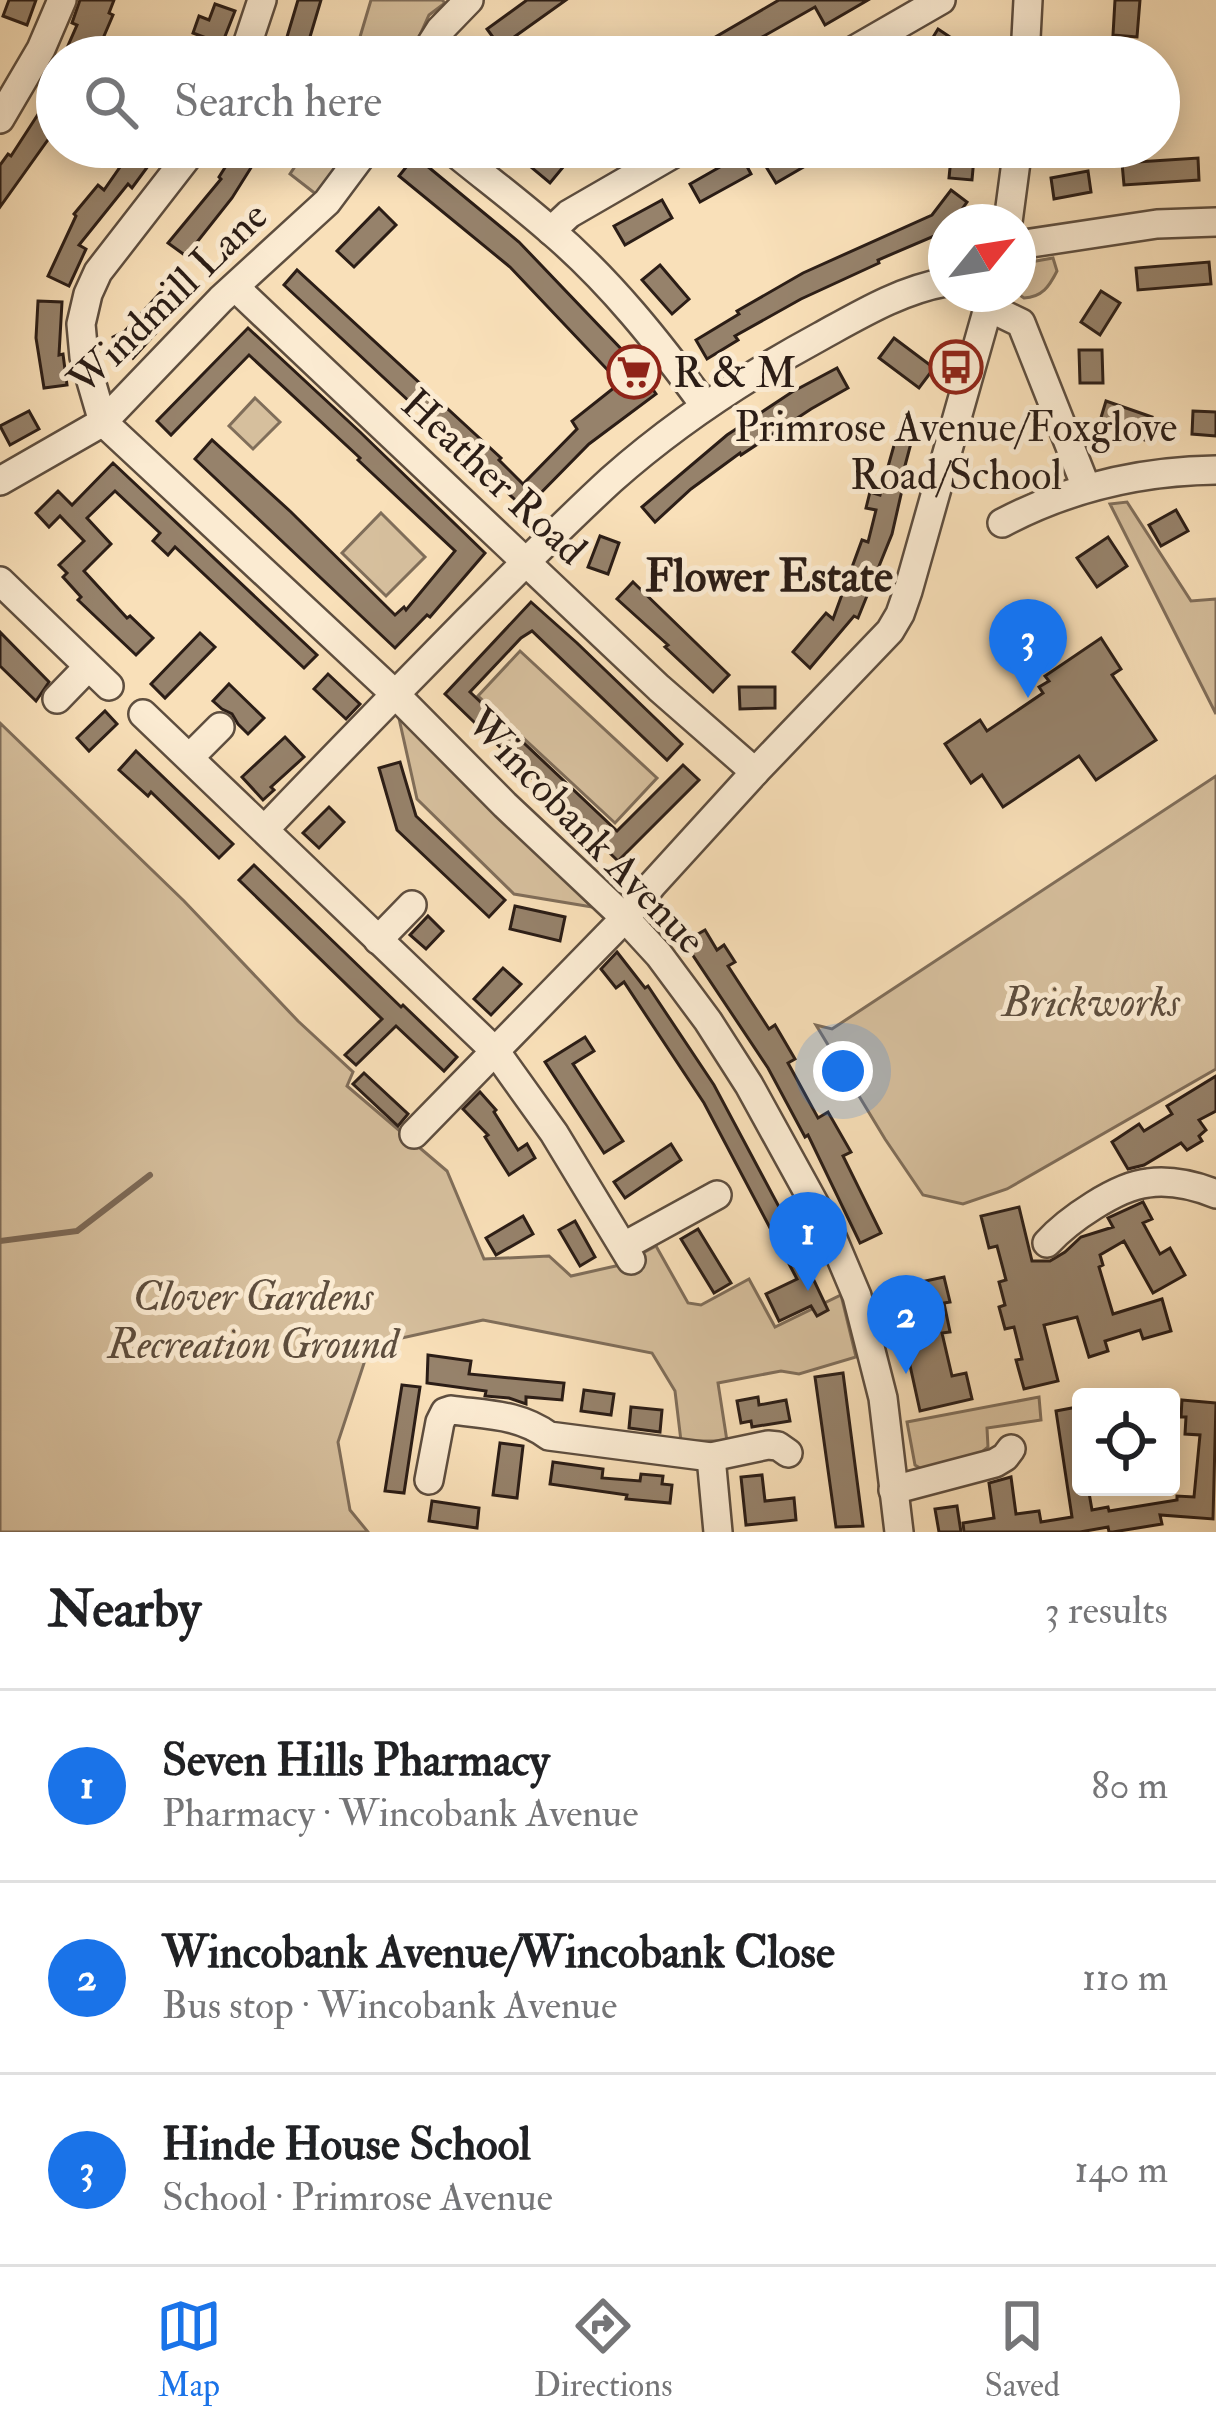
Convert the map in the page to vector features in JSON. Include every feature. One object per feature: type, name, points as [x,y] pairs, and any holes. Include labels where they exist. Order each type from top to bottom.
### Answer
[{"type":"street","points":[[47,36],[62,0]]},
{"type":"street","points":[[250,36],[262,0]]},
{"type":"street","points":[[436,36],[470,0]]},
{"type":"street","points":[[878,36],[941,0]]},
{"type":"street","points":[[1025,36],[1028,0]]},
{"type":"street","points":[[0,119],[36,58]]},
{"type":"street","points":[[103,422],[84,356],[81,324],[88,294],[98,272],[179,168]]},
{"type":"street","name":"Windmill Lane","points":[[0,481],[103,422],[235,286],[327,202],[352,168]]},
{"type":"street","points":[[474,168],[593,270],[662,347],[705,406]]},
{"type":"street","points":[[551,231],[569,214],[649,168]]},
{"type":"street","points":[[1010,204],[1015,168]]},
{"type":"street","points":[[1036,242],[1156,224],[1216,223]]},
{"type":"street","name":"Heather Road","points":[[235,286],[659,688],[754,772]]},
{"type":"street","points":[[265,829],[612,479],[705,406],[795,350],[895,297],[928,287]]},
{"type":"street","points":[[414,1134],[625,918],[754,772],[878,646],[900,614],[987,312]]},
{"type":"street","points":[[1006,312],[1021,323],[1087,487]]},
{"type":"street","name":"Wincobank Avenue","points":[[103,422],[625,918],[708,1021],[830,1232],[857,1296],[883,1398],[899,1532]]},
{"type":"street","points":[[1002,524],[1057,496],[1087,487],[1216,470]]},
{"type":"street","points":[[0,581],[98,676],[57,699]]},
{"type":"street","points":[[143,714],[496,1052],[554,1133],[628,1253],[718,1195]]},
{"type":"street","points":[[190,757],[220,727]]},
{"type":"street","points":[[378,940],[412,905]]},
{"type":"street","points":[[1047,1244],[1060,1228],[1133,1186],[1214,1187]]},
{"type":"street","points":[[429,1480],[440,1422],[451,1410],[518,1419],[549,1436],[711,1457],[768,1445],[788,1453]]},
{"type":"street","points":[[893,1490],[995,1463],[1011,1449]]},
{"type":"street","points":[[711,1457],[718,1532]]},
{"type":"green space","points":[[371,0],[445,3],[429,15],[420,36],[360,36]]},
{"type":"green space","points":[[294,168],[343,168],[321,198],[290,174]]},
{"type":"green space","points":[[1053,258],[1057,271],[1036,296],[1036,261]]},
{"type":"green space","points":[[255,398],[280,422],[253,449],[229,426]]},
{"type":"green space","points":[[1127,502],[1191,601],[1216,599],[1216,714],[1110,504]]},
{"type":"green space","points":[[381,513],[425,557],[386,596],[342,553]]},
{"type":"green space","points":[[520,651],[657,778],[615,823],[478,696]]},
{"type":"green space","points":[[398,714],[592,907],[514,894],[417,799]]},
{"type":"green space","name":"Clover Gardens Recreation Ground","points":[[0,723],[353,1072],[347,1086],[447,1171],[484,1259],[549,1256],[571,1276],[620,1265],[656,1246],[688,1303],[701,1305],[749,1279],[775,1327],[841,1295],[856,1357],[799,1374],[781,1371],[718,1383],[727,1441],[681,1441],[675,1391],[652,1353],[483,1320],[370,1345],[338,1442],[350,1510],[368,1532],[0,1532]]},
{"type":"green space","name":"Brickworks","points":[[1216,776],[1216,1069],[1007,1189],[963,1204],[923,1195],[816,1025],[832,1029]]},
{"type":"green space","points":[[1039,1397],[1041,1420],[987,1428],[988,1447],[977,1456],[923,1470],[915,1465],[907,1422]]},
{"type":"building","points":[[9,0],[36,0],[27,25],[3,16]]},
{"type":"building","points":[[80,0],[114,0],[104,36],[72,36],[77,25],[72,23]]},
{"type":"building","points":[[298,0],[321,0],[310,36],[287,36]]},
{"type":"building","points":[[527,0],[566,0],[515,36],[492,36],[487,29]]},
{"type":"building","points":[[779,0],[868,0],[825,25],[815,7],[764,36],[717,36]]},
{"type":"building","points":[[1115,0],[1140,0],[1137,36],[1113,35]]},
{"type":"building","points":[[215,4],[235,11],[225,36],[193,33],[199,16],[209,20]]},
{"type":"building","points":[[36,117],[36,156],[0,207],[0,165]]},
{"type":"building","points":[[1198,158],[1199,180],[1124,185],[1122,168],[1180,168],[1180,159]]},
{"type":"building","points":[[119,168],[147,168],[79,245],[86,249],[69,286],[48,276],[74,214],[98,185],[104,190]]},
{"type":"building","points":[[225,168],[251,168],[186,256],[168,243]]},
{"type":"building","points":[[405,168],[430,168],[519,242],[628,356],[639,349],[657,373],[647,381],[656,394],[589,444],[525,509],[284,285],[297,270],[501,458],[523,484],[577,429],[572,421],[620,383],[510,267],[399,176]]},
{"type":"building","points":[[532,168],[562,168],[550,183]]},
{"type":"building","points":[[718,168],[748,168],[751,174],[700,202],[690,184]]},
{"type":"building","points":[[767,168],[802,168],[776,183]]},
{"type":"building","points":[[950,168],[973,168],[972,180],[949,178]]},
{"type":"building","points":[[1088,171],[1091,192],[1054,199],[1051,178]]},
{"type":"building","points":[[951,190],[967,202],[966,204],[940,204]]},
{"type":"building","points":[[662,200],[672,218],[625,245],[614,226]]},
{"type":"building","points":[[379,208],[396,225],[354,267],[337,251]]},
{"type":"building","points":[[928,217],[928,239],[801,299],[735,336],[738,340],[707,359],[696,340],[803,273]]},
{"type":"building","points":[[1209,262],[1211,284],[1138,290],[1136,268]]},
{"type":"building","points":[[660,265],[689,299],[672,314],[642,280]]},
{"type":"building","points":[[182,269],[199,286],[133,358],[119,363],[113,337],[125,331]]},
{"type":"building","points":[[1101,291],[1120,303],[1100,335],[1081,322]]},
{"type":"building","points":[[38,301],[62,302],[59,355],[63,354],[67,385],[44,388],[36,338]]},
{"type":"building","points":[[248,328],[485,553],[430,617],[395,648],[195,459],[212,440],[395,615],[406,610],[455,551],[360,458],[249,355],[171,435],[157,421]]},
{"type":"building","points":[[894,338],[934,368],[919,388],[879,358]]},
{"type":"building","points":[[1079,350],[1102,350],[1103,383],[1080,383]]},
{"type":"building","points":[[837,368],[848,388],[740,453],[655,522],[642,507],[727,435]]},
{"type":"building","points":[[1106,401],[1152,417],[1145,440],[1099,424]]},
{"type":"building","points":[[29,411],[39,429],[10,445],[0,426]]},
{"type":"building","points":[[1193,411],[1216,412],[1216,436],[1192,434]]},
{"type":"building","points":[[900,424],[915,428],[892,534],[858,618],[854,616],[810,668],[793,652],[826,613],[833,619],[862,540],[868,542],[876,510],[866,508],[870,492],[880,495]]},
{"type":"building","points":[[113,463],[317,655],[304,668],[175,547],[168,555],[153,541],[160,533],[115,491],[87,518],[111,544],[84,571],[127,618],[153,638],[136,655],[78,600],[81,597],[59,565],[84,541],[60,516],[49,527],[36,513],[58,491],[72,505]]},
{"type":"building","points":[[1176,510],[1188,531],[1161,546],[1149,525]]},
{"type":"building","points":[[600,536],[619,543],[608,574],[588,567]]},
{"type":"building","points":[[1108,537],[1127,566],[1097,587],[1077,558]]},
{"type":"building","points":[[633,582],[729,675],[713,692],[617,599]]},
{"type":"building","points":[[531,602],[682,744],[667,760],[532,631],[470,692],[617,831],[683,765],[699,780],[618,861],[445,694]]},
{"type":"building","points":[[0,632],[49,682],[36,701],[0,666]]},
{"type":"building","points":[[200,633],[215,647],[165,698],[151,684]]},
{"type":"building","points":[[1101,638],[1121,669],[1112,675],[1156,740],[1096,780],[1079,756],[1003,807],[982,775],[971,783],[945,744],[980,720],[987,731],[1043,693],[1039,687],[1049,681],[1045,676]]},
{"type":"building","points":[[328,674],[360,704],[346,719],[314,689]]},
{"type":"building","points":[[229,684],[264,718],[248,734],[213,701]]},
{"type":"building","points":[[739,687],[775,687],[775,708],[740,709]]},
{"type":"building","points":[[105,711],[117,724],[89,751],[77,738]]},
{"type":"building","points":[[285,737],[304,757],[263,800],[242,777]]},
{"type":"building","points":[[136,751],[233,844],[219,858],[151,792],[148,796],[119,770]]},
{"type":"building","points":[[400,762],[416,816],[505,900],[489,917],[397,830],[379,768]]},
{"type":"building","points":[[329,807],[344,822],[319,848],[303,833]]},
{"type":"building","points":[[254,865],[457,1057],[444,1071],[396,1026],[356,1065],[345,1055],[382,1019],[239,880]]},
{"type":"building","points":[[515,906],[565,917],[560,941],[510,929]]},
{"type":"building","points":[[428,916],[443,931],[426,949],[410,935]]},
{"type":"building","points":[[705,930],[717,950],[724,945],[735,962],[728,966],[769,1029],[775,1025],[795,1059],[788,1063],[818,1118],[828,1112],[851,1152],[843,1156],[881,1233],[860,1243],[808,1135],[805,1137],[768,1068],[684,942]]},
{"type":"building","points":[[617,952],[648,986],[714,1085],[802,1250],[828,1310],[817,1316],[811,1306],[779,1321],[766,1294],[797,1279],[704,1103],[624,982],[616,988],[601,969]]},
{"type":"building","points":[[503,968],[521,984],[491,1015],[474,999]]},
{"type":"building","points":[[585,1037],[594,1051],[573,1064],[623,1141],[604,1153],[545,1062]]},
{"type":"building","points":[[364,1073],[408,1114],[398,1126],[353,1084]]},
{"type":"building","points":[[1216,1076],[1216,1111],[1199,1120],[1206,1130],[1199,1136],[1202,1141],[1187,1150],[1181,1143],[1128,1169],[1112,1142],[1139,1124],[1144,1131],[1172,1114],[1167,1106]]},
{"type":"building","points":[[480,1092],[518,1150],[527,1144],[535,1158],[509,1175],[488,1135],[463,1109]]},
{"type":"building","points":[[671,1144],[681,1160],[625,1198],[614,1182]]},
{"type":"building","points":[[1143,1202],[1152,1219],[1143,1223],[1160,1254],[1170,1248],[1185,1275],[1153,1293],[1124,1241],[1100,1255],[1103,1265],[1099,1267],[1113,1314],[1162,1299],[1171,1331],[1143,1339],[1140,1330],[1105,1341],[1108,1351],[1089,1357],[1077,1317],[1044,1325],[1058,1381],[1024,1389],[1014,1327],[1005,1329],[999,1307],[1005,1305],[999,1282],[1006,1280],[997,1246],[989,1248],[981,1216],[1019,1207],[1032,1261],[1050,1261],[1081,1237],[1113,1227],[1108,1218]]},
{"type":"building","points":[[523,1216],[533,1234],[496,1255],[486,1238]]},
{"type":"building","points":[[575,1221],[595,1257],[580,1266],[559,1230]]},
{"type":"building","points":[[698,1229],[731,1283],[714,1293],[681,1239]]},
{"type":"building","points":[[944,1277],[950,1332],[942,1333],[952,1376],[966,1373],[972,1399],[920,1411],[893,1288]]},
{"type":"building","points":[[428,1355],[471,1361],[469,1374],[564,1383],[562,1400],[526,1397],[526,1404],[485,1396],[486,1391],[427,1383]]},
{"type":"building","points":[[843,1373],[863,1526],[836,1527],[815,1377]]},
{"type":"building","points":[[402,1385],[420,1387],[404,1493],[385,1491]]},
{"type":"building","points":[[584,1390],[614,1394],[611,1415],[581,1411]]},
{"type":"building","points":[[758,1397],[759,1405],[786,1400],[790,1421],[752,1427],[751,1421],[741,1423],[737,1401]]},
{"type":"building","points":[[1182,1400],[1216,1403],[1213,1519],[1160,1515],[1162,1524],[1113,1532],[1108,1527],[1080,1532],[964,1532],[963,1523],[994,1518],[989,1483],[1011,1477],[1016,1514],[1039,1511],[1041,1522],[1072,1517],[1056,1411],[1072,1408],[1072,1496],[1090,1496],[1092,1510],[1108,1507],[1109,1511],[1177,1500],[1177,1496],[1194,1497],[1200,1435],[1185,1434],[1186,1417],[1181,1417]]},
{"type":"building","points":[[631,1407],[662,1410],[660,1432],[629,1428]]},
{"type":"building","points":[[500,1443],[523,1446],[517,1498],[493,1495]]},
{"type":"building","points":[[553,1462],[603,1469],[602,1478],[640,1481],[641,1474],[663,1476],[662,1484],[672,1485],[670,1503],[550,1484]]},
{"type":"building","points":[[762,1475],[765,1501],[794,1498],[796,1520],[746,1525],[741,1477]]},
{"type":"building","points":[[432,1501],[479,1508],[477,1528],[429,1521]]},
{"type":"building","points":[[957,1506],[961,1532],[939,1532],[935,1509]]},
{"type":"waterway","points":[[0,1241],[77,1231],[150,1175]]},
{"type":"place","name":"Primrose Avenue/Foxglove Road/School","points":[[956,367]]},
{"type":"place","name":"R & M","points":[[634,372]]},
{"type":"place","name":"Hinde House School","points":[[1028,698]]},
{"type":"place","name":"Seven Hills Pharmacy","points":[[808,1291]]},
{"type":"place","name":"Wincobank Avenue/Wincobank Close","points":[[906,1374]]},
{"type":"district","name":"Flower Estate","points":[[769,575]]}]
